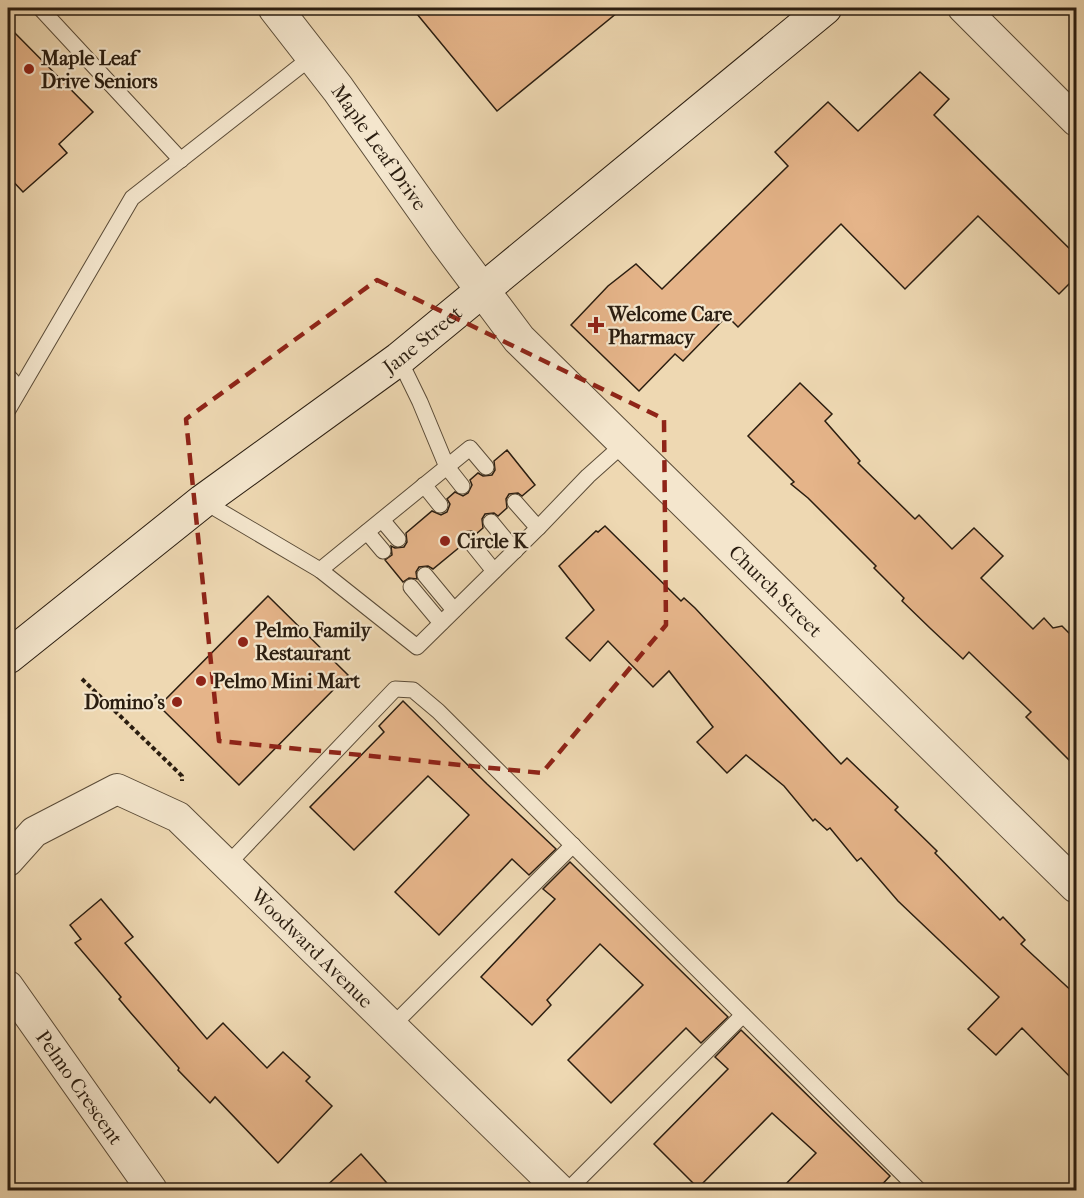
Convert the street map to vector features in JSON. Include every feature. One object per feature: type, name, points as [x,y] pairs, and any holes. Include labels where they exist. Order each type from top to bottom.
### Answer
[{"type":"street","name":"Maple Leaf Drive","points":[[275,8],[338,89],[482,289]]},
{"type":"street","name":"Jane Street","points":[[8,657],[203,501],[399,359],[825,8]]},
{"type":"street","points":[[963,8],[1077,121]]},
{"type":"street","name":"Church Street","points":[[482,289],[519,339],[1077,886]]},
{"type":"street","name":"Woodward Avenue","points":[[8,861],[34,832],[117,789],[178,817],[560,1191]]},
{"type":"street","name":"Pelmo Crescent","points":[[8,986],[152,1191]]},
{"type":"lane","points":[[40,8],[181,160]]},
{"type":"lane","points":[[8,410],[132,198],[312,56]]},
{"type":"lane","points":[[399,359],[447,467],[462,486]]},
{"type":"lane","points":[[8,376],[20,389]]},
{"type":"lane","points":[[203,501],[320,570],[417,647],[588,476],[626,442]]},
{"type":"lane","points":[[320,570],[470,448],[486,467]]},
{"type":"lane","points":[[424,485],[440,505]]},
{"type":"lane","points":[[515,502],[538,528]]},
{"type":"lane","points":[[382,520],[398,539]]},
{"type":"lane","points":[[491,522],[515,551]]},
{"type":"lane","points":[[367,532],[383,551]]},
{"type":"lane","points":[[469,540],[494,571]]},
{"type":"lane","points":[[425,575],[454,610]]},
{"type":"lane","points":[[411,587],[441,623]]},
{"type":"lane","points":[[227,865],[395,689],[413,690],[438,711],[573,845],[913,1188]]},
{"type":"lane","points":[[392,1026],[573,845]]},
{"type":"lane","points":[[568,1191],[743,1015]]},
{"type":"path","points":[[82,679],[182,776],[178,817]]},
{"type":"highlighted area","points":[[377,280],[664,419],[666,625],[542,773],[219,741],[186,419]]},
{"type":"building","points":[[412,8],[623,8],[497,111]]},
{"type":"building","name":"Maple Leaf Drive Seniors","points":[[8,26],[93,112],[59,144],[67,153],[23,192],[8,176]]},
{"type":"building","points":[[920,72],[949,99],[934,115],[1077,256],[1077,276],[1059,294],[978,216],[905,289],[841,224],[738,327],[727,316],[683,361],[675,354],[639,391],[571,325],[608,286],[636,264],[662,289],[788,166],[775,152],[828,102],[858,131]]},
{"type":"building","points":[[800,383],[832,414],[825,421],[860,461],[858,463],[915,519],[919,515],[952,549],[974,528],[1003,556],[981,578],[1033,629],[1044,618],[1053,628],[1062,626],[1077,641],[1077,768],[1026,717],[1031,712],[969,652],[963,659],[902,601],[904,598],[874,568],[876,566],[791,484],[794,482],[748,436]]},
{"type":"building","points":[[507,450],[535,485],[522,496],[518,493],[509,494],[506,499],[507,508],[498,516],[494,513],[485,514],[482,519],[483,528],[476,534],[472,531],[463,532],[460,537],[461,546],[433,569],[428,566],[419,567],[416,572],[417,579],[409,578],[403,582],[385,560],[392,555],[391,546],[404,547],[407,542],[406,533],[432,511],[441,515],[447,512],[450,504],[447,499],[455,492],[463,496],[468,493],[472,485],[470,480],[478,473],[483,476],[492,475],[495,470],[494,461]]},
{"type":"building","points":[[605,526],[681,601],[684,598],[695,608],[841,764],[847,758],[898,807],[895,810],[937,851],[935,853],[1000,920],[1003,917],[1025,940],[1021,944],[1077,996],[1077,1084],[1022,1028],[996,1055],[968,1029],[999,997],[898,901],[861,858],[857,861],[830,828],[827,830],[815,819],[813,821],[784,786],[746,755],[727,773],[697,742],[713,727],[669,671],[653,687],[608,641],[590,661],[566,638],[594,610],[559,566],[596,531],[598,532]]},
{"type":"building","points":[[268,596],[348,675],[239,785],[159,706]]},
{"type":"building","points":[[403,701],[556,849],[529,875],[512,859],[439,935],[395,892],[469,815],[428,776],[354,850],[310,807],[384,732],[379,726]]},
{"type":"building","points":[[570,862],[728,1017],[701,1043],[686,1028],[611,1103],[568,1060],[643,985],[600,944],[547,1000],[551,1005],[532,1025],[481,977],[555,899],[543,889]]},
{"type":"building","points":[[101,899],[133,937],[125,943],[207,1039],[223,1023],[267,1068],[283,1052],[310,1077],[306,1081],[332,1106],[278,1163],[215,1097],[210,1103],[178,1070],[179,1068],[119,999],[121,997],[75,943],[81,939],[70,925]]},
{"type":"building","points":[[741,1030],[890,1176],[876,1191],[779,1191],[816,1153],[772,1113],[698,1188],[654,1144],[728,1069],[715,1057]]},
{"type":"building","points":[[361,1154],[394,1191],[321,1191]]},
{"type":"place","name":"Maple Leaf Drive Seniors","points":[[29,69]]},
{"type":"place","name":"Welcome Care Pharmacy","points":[[596,325]]},
{"type":"place","name":"Circle K","points":[[445,541]]},
{"type":"place","name":"Pelmo Family Restaurant","points":[[243,642]]},
{"type":"place","name":"Pelmo Mini Mart","points":[[201,681]]},
{"type":"place","name":"Domino's","points":[[177,702]]}]
